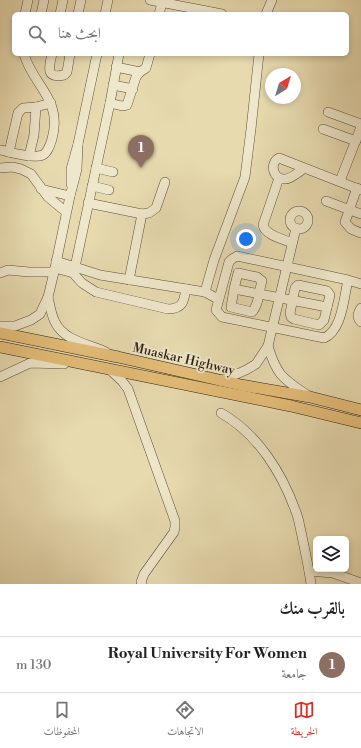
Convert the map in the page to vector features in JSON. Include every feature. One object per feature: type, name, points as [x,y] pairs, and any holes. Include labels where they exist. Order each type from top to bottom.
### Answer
[{"type":"main road","name":"Muaskar Highway","points":[[0,333],[118,357],[221,381],[310,397],[361,410]]},
{"type":"main road","name":"Muaskar Highway","points":[[0,347],[291,406],[361,423]]},
{"type":"lane","points":[[25,12],[28,0]]},
{"type":"lane","points":[[41,12],[44,0]]},
{"type":"lane","points":[[60,12],[63,0]]},
{"type":"lane","points":[[78,12],[81,0]]},
{"type":"lane","points":[[105,12],[108,0]]},
{"type":"lane","points":[[267,12],[272,0]]},
{"type":"lane","points":[[159,12],[156,1],[212,12]]},
{"type":"lane","points":[[25,56],[31,69],[43,87],[50,103],[54,119],[52,139],[49,148],[44,154],[29,156],[4,151],[18,113],[23,108],[36,107],[50,103]]},
{"type":"lane","points":[[52,56],[49,70],[50,73],[59,76],[64,75],[66,72],[70,56]]},
{"type":"lane","points":[[0,326],[15,326],[32,320],[40,314],[48,297],[71,193],[71,169],[78,144],[97,56]]},
{"type":"lane","points":[[119,56],[110,103],[74,270],[82,283],[96,292],[168,308],[176,309],[180,306],[184,300],[186,289]]},
{"type":"lane","points":[[110,103],[122,106],[127,105],[136,77],[146,68],[148,56]]},
{"type":"lane","points":[[205,292],[214,260],[245,177],[252,129],[259,56]]},
{"type":"lane","points":[[116,67],[140,72]]},
{"type":"lane","points":[[113,85],[133,89]]},
{"type":"lane","points":[[29,156],[34,135],[36,107]]},
{"type":"lane","points":[[328,112],[361,124]]},
{"type":"lane","points":[[340,181],[361,128]]},
{"type":"lane","points":[[323,129],[356,141]]},
{"type":"lane","points":[[304,168],[288,178],[279,178],[273,172],[274,163],[276,159],[279,158],[359,189],[345,222],[351,229],[361,233]]},
{"type":"lane","points":[[0,168],[12,167],[21,169],[31,174],[48,197],[66,212]]},
{"type":"lane","points":[[96,168],[113,172]]},
{"type":"lane","points":[[279,178],[263,225],[264,229],[270,234],[292,243]]},
{"type":"lane","points":[[88,202],[142,214],[149,213],[156,208],[164,182]]},
{"type":"lane","points":[[92,186],[109,190]]},
{"type":"lane","points":[[41,189],[71,193]]},
{"type":"lane","points":[[326,201],[361,214]]},
{"type":"lane","points":[[129,280],[142,214]]},
{"type":"lane","points":[[221,381],[256,364],[268,346],[296,228]]},
{"type":"lane","points":[[348,280],[338,325],[330,336],[324,338],[222,317],[216,310],[229,262],[237,256],[348,280],[361,284]]},
{"type":"lane","points":[[0,273],[8,270],[29,272],[55,267],[205,292],[218,299]]},
{"type":"lane","points":[[238,273],[257,277],[262,281],[258,295],[255,308],[252,312],[231,307],[238,273]]},
{"type":"lane","points":[[298,285],[327,291],[330,295],[324,320],[319,325],[291,317],[290,313],[292,301],[295,288],[298,285]]},
{"type":"lane","points":[[234,289],[258,295],[327,307]]},
{"type":"lane","points":[[48,297],[55,323],[61,330],[76,340],[118,357]]},
{"type":"lane","points":[[361,308],[357,314],[358,319],[361,322]]},
{"type":"lane","points":[[268,346],[275,367],[281,376],[310,397]]},
{"type":"lane","points":[[0,377],[30,364],[48,363],[89,365]]},
{"type":"lane","points":[[108,369],[122,381],[128,389],[176,527],[144,574],[141,582],[142,584]]},
{"type":"lane","points":[[221,413],[232,419],[245,430],[280,474],[297,513],[311,584]]},
{"type":"lane","points":[[309,571],[333,573],[361,583]]},
{"type":"place","name":"Royal University For Women","points":[[141,168]]}]
